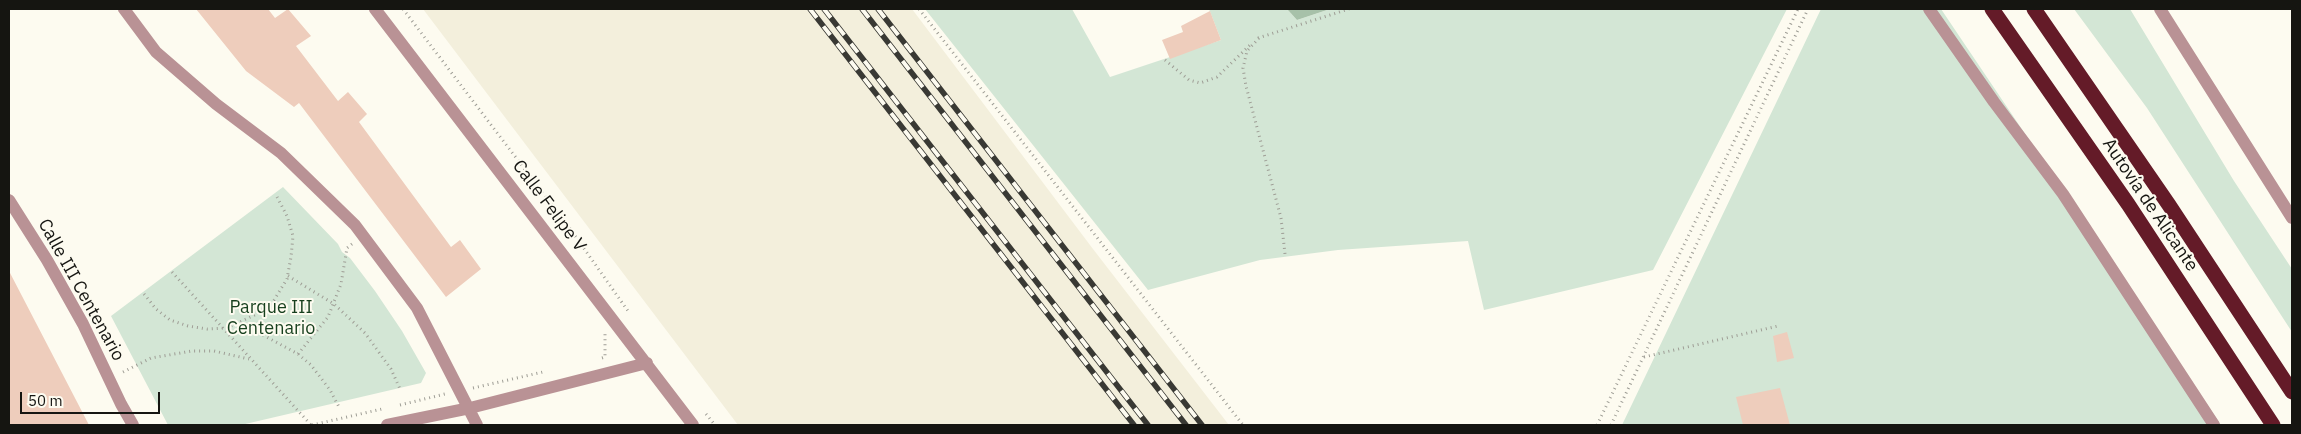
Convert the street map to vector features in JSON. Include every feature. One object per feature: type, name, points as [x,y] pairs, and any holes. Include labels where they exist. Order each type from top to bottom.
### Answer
[{"type":"highway","name":"Autovía de Alicante","points":[[1992,9],[2128,204],[2273,425]]},
{"type":"highway","name":"Autovía de Alicante","points":[[2034,9],[2169,205],[2292,392]]},
{"type":"street","points":[[124,9],[156,52],[216,104],[281,153],[355,225],[417,308],[470,408],[477,425]]},
{"type":"street","name":"Calle Felipe V","points":[[376,9],[693,425]]},
{"type":"street","points":[[1929,9],[1994,102],[2063,194],[2214,425]]},
{"type":"street","points":[[2160,9],[2292,218]]},
{"type":"street","name":"Calle III Centenario","points":[[9,200],[47,260],[83,324],[108,378],[133,425]]},
{"type":"street","points":[[387,425],[470,408],[646,363]]},
{"type":"path","points":[[403,9],[571,230],[629,312],[604,336],[605,357],[595,360]]},
{"type":"path","points":[[919,9],[1243,425]]},
{"type":"path","points":[[1165,60],[1189,80],[1200,83],[1217,77],[1236,57],[1259,38],[1349,9]]},
{"type":"path","points":[[1597,425],[1798,9]]},
{"type":"path","points":[[1611,425],[1808,9]]},
{"type":"path","points":[[1259,38],[1247,51],[1243,68],[1246,86],[1281,218],[1285,254]]},
{"type":"path","points":[[144,294],[156,309],[170,320],[207,329],[223,328],[241,323],[259,314],[274,300],[288,276],[292,236],[287,216],[276,195]]},
{"type":"path","points":[[298,354],[322,324],[334,304],[341,284],[347,248],[363,236]]},
{"type":"path","points":[[172,272],[312,425],[386,408]]},
{"type":"path","points":[[288,276],[334,304],[366,333],[392,370],[400,389]]},
{"type":"path","points":[[241,323],[298,354],[311,365],[330,390],[339,407]]},
{"type":"path","points":[[1644,358],[1778,326]]},
{"type":"path","points":[[108,378],[151,358],[185,352],[214,351],[251,360]]},
{"type":"path","points":[[395,406],[548,370]]},
{"type":"path","points":[[703,410],[715,425]]},
{"type":"shaded area","points":[[423,9],[912,9],[1229,425],[738,425]]},
{"type":"green space","points":[[925,9],[1072,9],[1110,77],[1221,40],[1209,9],[1287,9],[1297,20],[1330,9],[1787,9],[1653,270],[1484,310],[1468,241],[1338,250],[1260,260],[1148,290]]},
{"type":"green space","points":[[1287,9],[1330,9],[1297,20]]},
{"type":"green space","points":[[1821,9],[1941,9],[2221,425],[1622,425]]},
{"type":"green space","points":[[2074,9],[2130,9],[2234,181],[2292,269],[2292,332],[2147,108]]},
{"type":"green space","name":"Parque III Centenario","points":[[283,187],[338,244],[342,252],[350,258],[402,331],[426,373],[421,383],[241,425],[168,425],[111,316]]},
{"type":"building","points":[[196,9],[268,9],[275,18],[288,9],[311,36],[296,46],[338,101],[348,92],[367,114],[359,122],[451,247],[460,240],[481,269],[446,297],[299,103],[294,107],[246,71]]},
{"type":"building","points":[[1210,11],[1221,40],[1170,59],[1162,40],[1183,32],[1181,26]]},
{"type":"building","points":[[9,271],[89,425],[9,425]]},
{"type":"building","points":[[1787,332],[1794,358],[1777,362],[1773,336]]},
{"type":"building","points":[[1780,388],[1790,425],[1743,425],[1736,397]]},
{"type":"railway","points":[[810,9],[1134,425]]},
{"type":"railway","points":[[824,9],[1148,425]]},
{"type":"railway","points":[[862,9],[1186,425]]},
{"type":"railway","points":[[878,9],[1202,425]]}]
